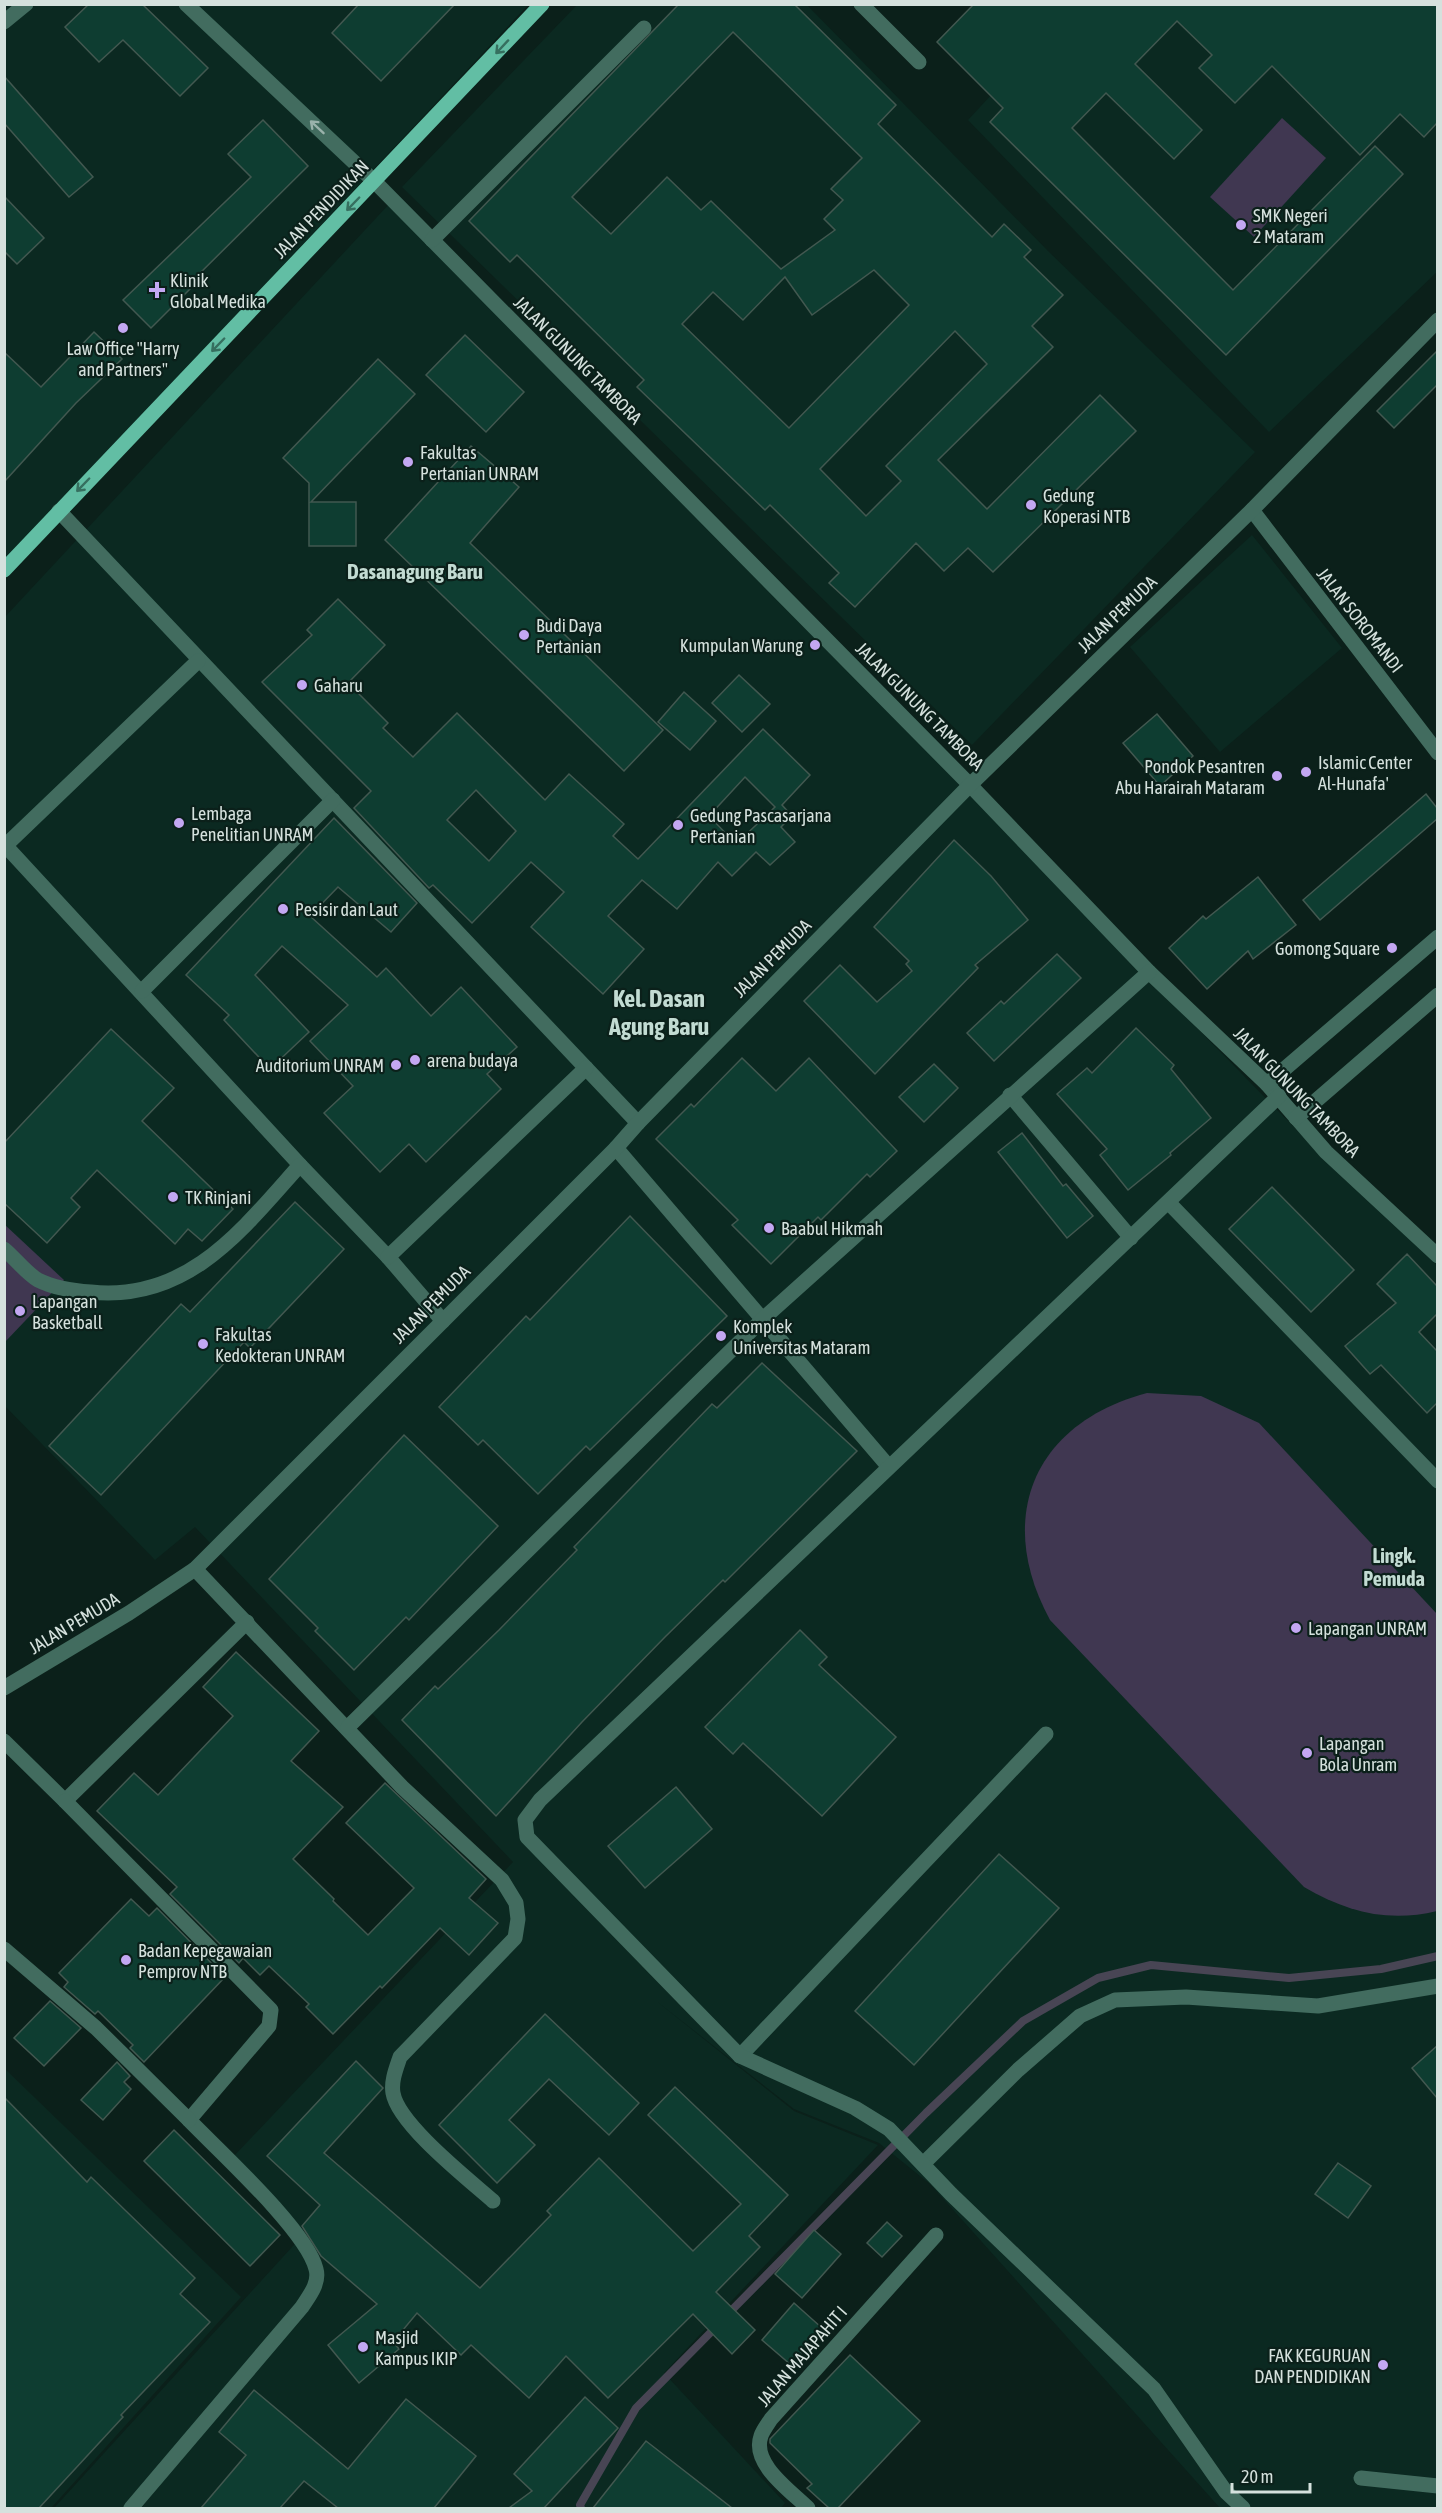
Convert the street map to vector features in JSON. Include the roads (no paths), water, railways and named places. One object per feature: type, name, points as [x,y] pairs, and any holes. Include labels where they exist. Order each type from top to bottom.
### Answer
[{"type":"main road","name":"JALAN PENDIDIKAN","points":[[4,570],[542,4]]},
{"type":"street","points":[[4,22],[26,4]]},
{"type":"street","name":"JALAN GUNUNG TAMBORA","points":[[186,4],[375,182],[970,785],[1149,972],[1279,1096],[1326,1152],[1437,1256]]},
{"type":"street","points":[[861,4],[919,62]]},
{"type":"street","points":[[432,240],[644,28]]},
{"type":"street","name":"JALAN PEMUDA","points":[[4,1688],[129,1613],[195,1569],[616,1148],[970,785],[1252,510],[1437,320]]},
{"type":"street","name":"JALAN SOROMANDI","points":[[1252,510],[1437,753]]},
{"type":"street","points":[[59,511],[198,661],[333,800],[638,1123]]},
{"type":"street","points":[[198,661],[5,844],[300,1166],[388,1257],[442,1321]]},
{"type":"street","points":[[142,991],[333,800]]},
{"type":"street","points":[[1267,1084],[1437,937]]},
{"type":"street","points":[[348,1727],[764,1318],[1149,972]]},
{"type":"street","points":[[1296,1118],[1437,995]]},
{"type":"street","points":[[388,1257],[586,1068]]},
{"type":"street","points":[[1010,1095],[1131,1238]]},
{"type":"street","points":[[1243,2508],[1226,2492],[1154,2389],[889,2129],[855,2108],[740,2056],[527,1837],[525,1820],[540,1800],[1279,1096]]},
{"type":"street","points":[[616,1148],[890,1467]]},
{"type":"street","points":[[4,1249],[37,1279],[77,1291],[121,1293],[163,1284],[183,1277],[207,1260],[300,1166]]},
{"type":"street","points":[[1169,1203],[1437,1481]]},
{"type":"street","points":[[195,1569],[348,1727],[402,1787],[502,1880],[516,1903],[518,1919],[514,1938],[400,2057],[393,2078],[393,2094],[405,2120],[493,2201]]},
{"type":"street","points":[[65,1801],[247,1623]]},
{"type":"street","points":[[740,2056],[1046,1734]]},
{"type":"street","points":[[4,1741],[271,2010],[269,2026],[189,2120]]},
{"type":"street","points":[[4,1949],[96,2028],[189,2120],[274,2208],[304,2246],[317,2270],[316,2285],[302,2307],[131,2508]]},
{"type":"street","points":[[923,2164],[1018,2070],[1080,2016],[1115,2000],[1186,1997],[1318,2006],[1437,1986]]},
{"type":"street","name":"JALAN MAJAPAHIT I","points":[[807,2508],[765,2465],[759,2448],[761,2436],[771,2419],[936,2235]]},
{"type":"street","points":[[1361,2478],[1437,2486]]},
{"type":"waterway","points":[[726,2316],[926,2113],[1023,2021],[1098,1978],[1151,1965],[1289,1978],[1381,1969],[1438,1956]]},
{"type":"waterway","points":[[581,2508],[580,2505],[636,2408],[718,2325]]},
{"type":"place","name":"SMK Negeri 2 Mataram","points":[[1241,225]]},
{"type":"place","name":"Klinik Global Medika","points":[[157,290]]},
{"type":"place","name":"Law Office \"Harry and Partners\"","points":[[123,328]]},
{"type":"place","name":"Fakultas Pertanian UNRAM","points":[[408,462]]},
{"type":"place","name":"Gedung Koperasi NTB","points":[[1031,505]]},
{"type":"place","name":"Budi Daya Pertanian","points":[[524,635]]},
{"type":"place","name":"Kumpulan Warung","points":[[815,645]]},
{"type":"place","name":"Gaharu","points":[[302,685]]},
{"type":"place","name":"Islamic Center Al-Hunafa'","points":[[1306,772]]},
{"type":"place","name":"Pondok Pesantren Abu Harairah Mataram","points":[[1277,776]]},
{"type":"place","name":"Lembaga Penelitian UNRAM","points":[[179,823]]},
{"type":"place","name":"Gedung Pascasarjana Pertanian","points":[[678,825]]},
{"type":"place","name":"Pesisir dan Laut","points":[[283,909]]},
{"type":"place","name":"Gomong Square","points":[[1392,948]]},
{"type":"place","name":"arena budaya","points":[[415,1060]]},
{"type":"place","name":"Auditorium UNRAM","points":[[396,1065]]},
{"type":"place","name":"TK Rinjani","points":[[173,1197]]},
{"type":"place","name":"Baabul Hikmah","points":[[769,1228]]},
{"type":"place","name":"Lapangan Basketball","points":[[20,1311]]},
{"type":"place","name":"Komplek Universitas Mataram","points":[[721,1336]]},
{"type":"place","name":"Fakultas Kedokteran UNRAM","points":[[203,1344]]},
{"type":"place","name":"Lapangan UNRAM","points":[[1296,1628]]},
{"type":"place","name":"Lapangan Bola Unram","points":[[1307,1753]]},
{"type":"place","name":"Badan Kepegawaian Pemprov NTB","points":[[126,1960]]},
{"type":"place","name":"Masjid Kampus IKIP","points":[[363,2347]]},
{"type":"place","name":"FAK KEGURUAN DAN PENDIDIKAN","points":[[1383,2365]]},
{"type":"district","name":"Dasanagung Baru","points":[[415,571]]},
{"type":"district","name":"Kel. Dasan Agung Baru","points":[[659,1012]]},
{"type":"district","name":"Lingk. Pemuda","points":[[1394,1566]]}]
